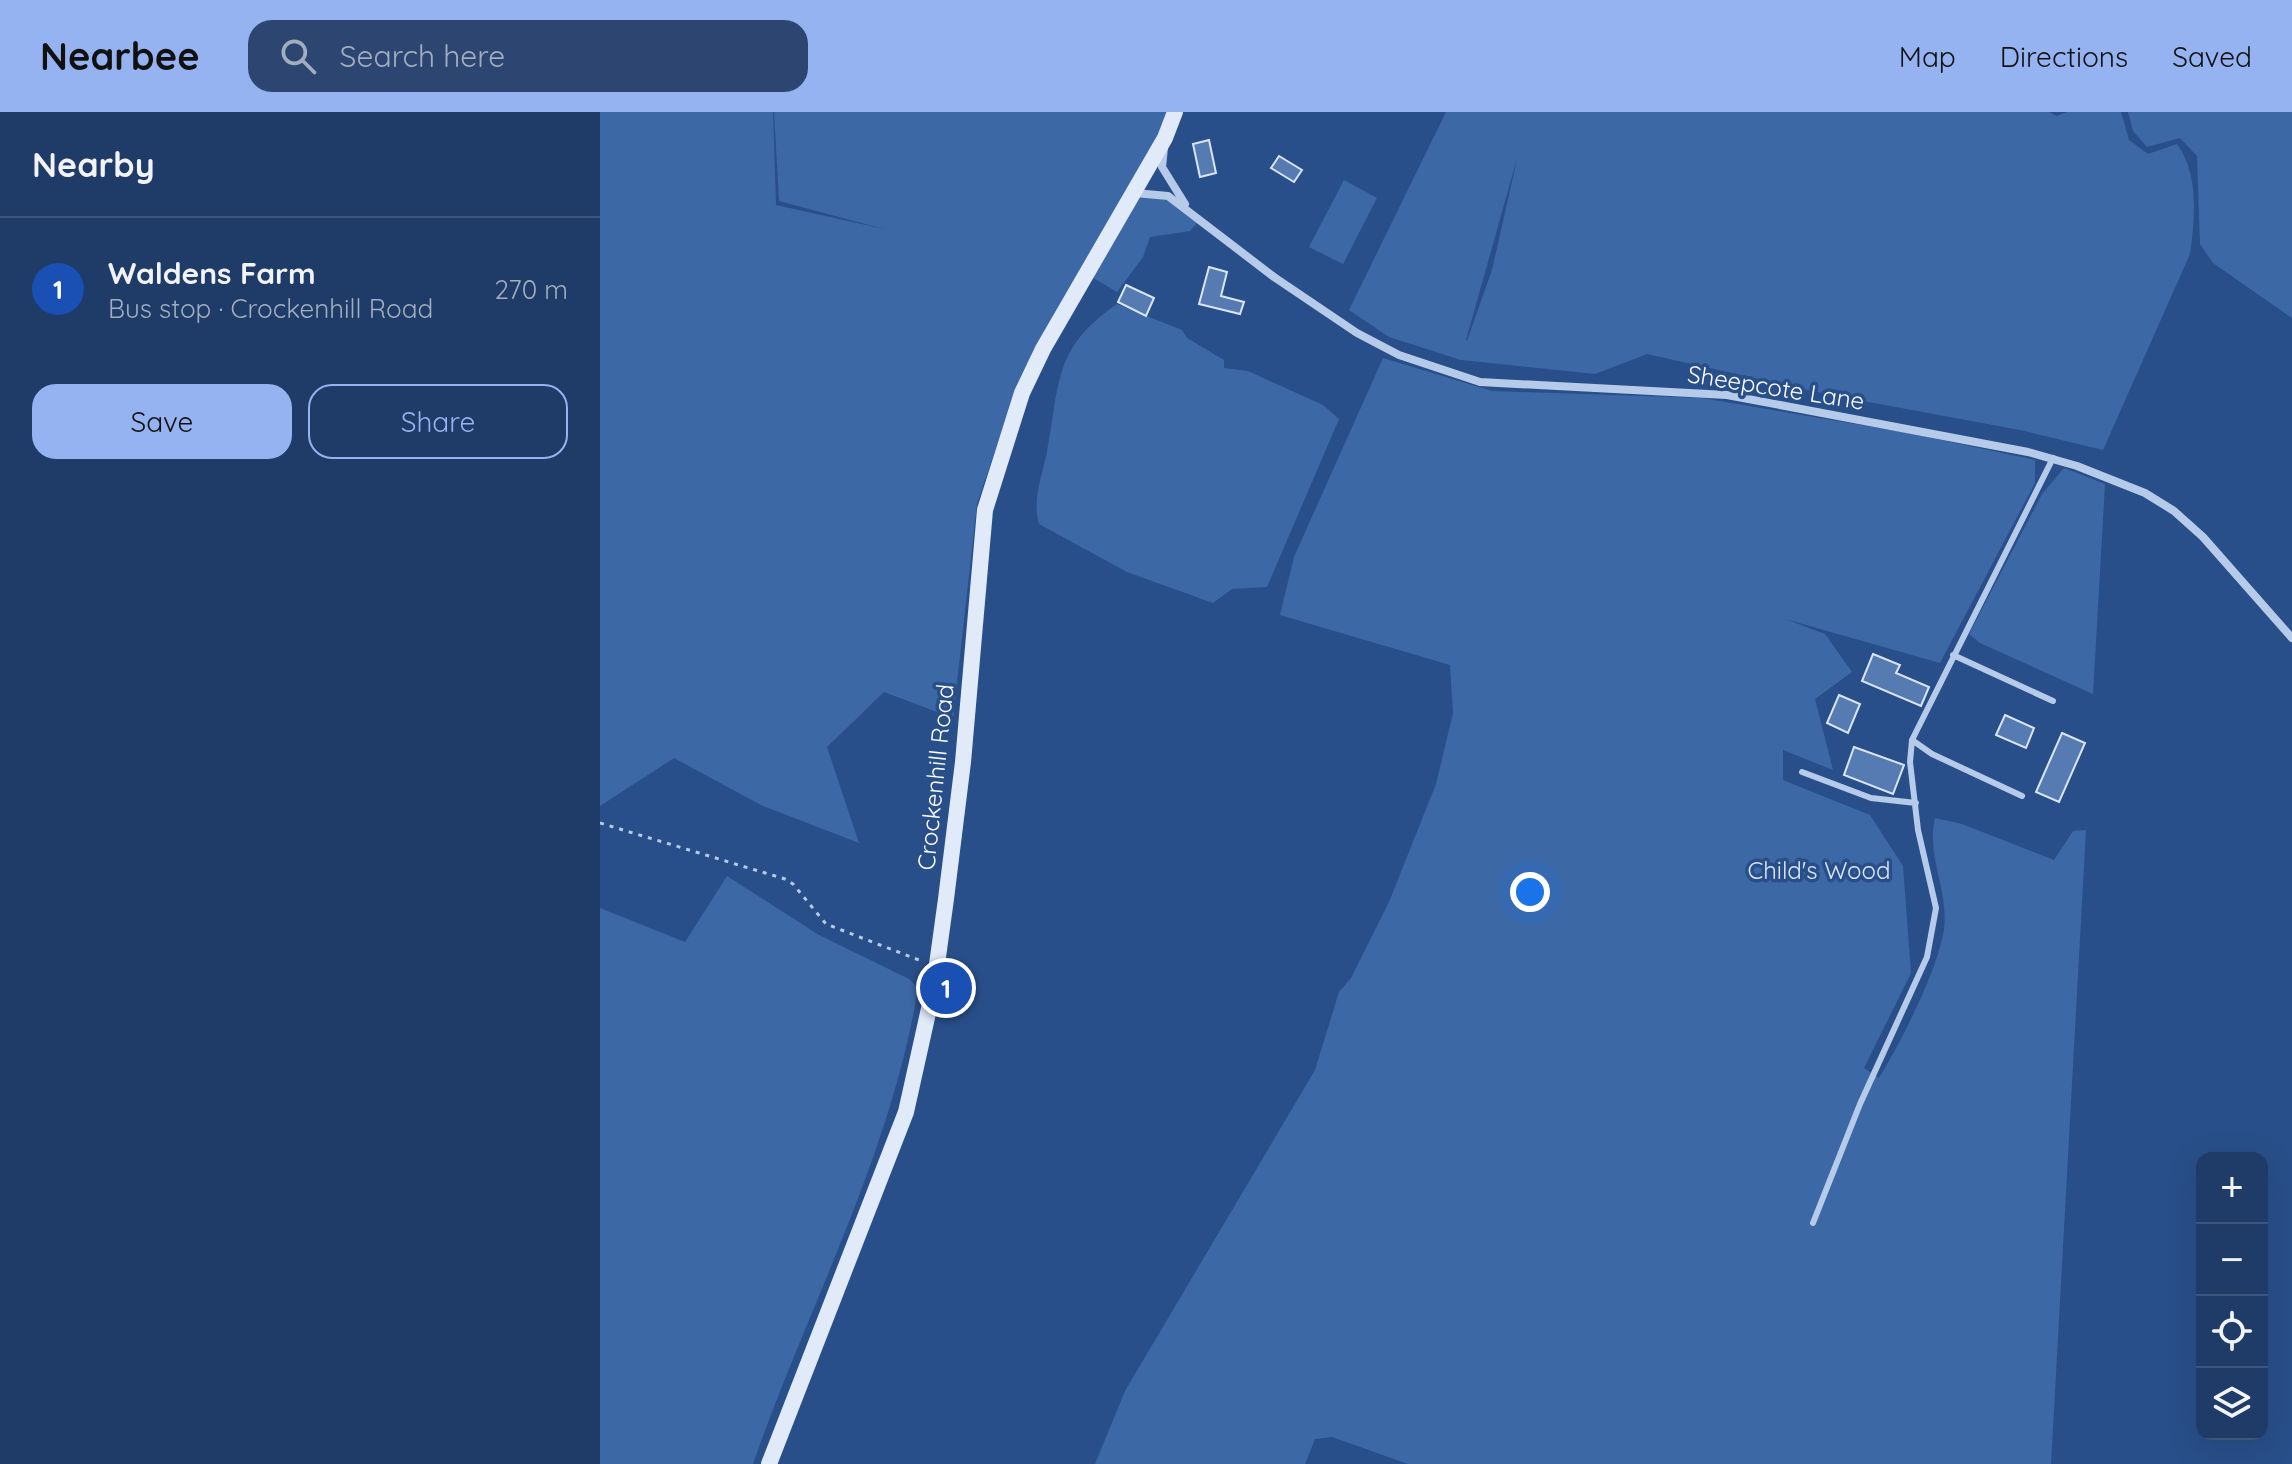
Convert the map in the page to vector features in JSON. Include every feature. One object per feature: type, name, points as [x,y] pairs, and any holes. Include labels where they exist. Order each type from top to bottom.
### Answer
[{"type":"main road","name":"Crockenhill Road","points":[[769,1464],[906,1112],[936,966],[963,762],[985,510],[1022,393],[1130,194],[1165,138],[1175,112]]},
{"type":"street","name":"Sheepcote Lane","points":[[1165,138],[1162,167],[1187,208]]},
{"type":"street","name":"Sheepcote Lane","points":[[1130,194],[1150,192],[1168,196],[1274,277],[1357,333],[1399,355],[1480,382],[1727,395],[2053,458],[2145,493],[2174,511],[2203,537],[2292,638]]},
{"type":"lane","points":[[1813,1223],[1860,1104],[1927,957],[1936,908],[1918,830],[1910,762],[1912,740],[2053,458]]},
{"type":"lane","points":[[1953,655],[2053,701]]},
{"type":"lane","points":[[1912,740],[1932,754],[2022,796]]},
{"type":"lane","points":[[1802,772],[1871,798],[1916,803]]},
{"type":"path","points":[[600,823],[785,879],[793,884],[826,924],[936,966]]},
{"type":"green space","points":[[600,112],[773,112],[776,205],[884,229],[779,201],[774,112],[1172,112],[1015,391],[977,504],[953,718],[884,692],[827,747],[859,843],[761,805],[674,758],[600,806]]},
{"type":"green space","points":[[1446,112],[2049,112],[2057,116],[2067,112],[2121,112],[2129,140],[2148,154],[2177,144],[2192,182],[2194,211],[2190,254],[2103,450],[2020,430],[1831,395],[1647,354],[1595,374],[1461,360],[1389,337],[1349,310]],"holes":[[[1518,155],[1492,270],[1467,341]]]},
{"type":"green space","points":[[2128,112],[2292,112],[2292,318],[2213,263],[2200,244],[2197,156],[2180,138],[2147,147],[2133,131]]},
{"type":"green space","points":[[1344,180],[1377,198],[1343,264],[1309,247]]},
{"type":"green space","points":[[1150,196],[1166,200],[1197,223],[1190,231],[1150,237],[1143,257],[1117,292],[1090,276],[1132,198]]},
{"type":"green space","points":[[1117,304],[1182,330],[1187,338],[1224,360],[1224,368],[1248,371],[1323,405],[1339,419],[1267,587],[1232,589],[1213,603],[1127,572],[1039,524],[1038,488],[1063,369],[1081,336]]},
{"type":"green space","name":"Child's Wood","points":[[1383,358],[1492,391],[1702,398],[1908,433],[2035,460],[2035,483],[1940,663],[1785,619],[1825,634],[1852,672],[1815,699],[1833,770],[1783,750],[1783,780],[1870,815],[1903,866],[1911,973],[1864,1068],[1879,1078],[1927,985],[1944,929],[1945,915],[1933,846],[1935,818],[1962,824],[2054,860],[2073,831],[2086,830],[2051,1464],[1408,1464],[1332,1437],[1315,1439],[1305,1464],[1095,1464],[1125,1391],[1315,1070],[1339,992],[1351,978],[1389,902],[1436,784],[1453,713],[1450,665],[1280,615],[1294,557]]},
{"type":"green space","points":[[2064,468],[2105,484],[2093,694],[1980,643],[1969,634],[2042,494]]},
{"type":"green space","points":[[727,876],[819,935],[909,979],[918,988],[905,1050],[889,1111],[868,1170],[753,1464],[600,1464],[600,908],[685,942]]},
{"type":"building","points":[[1209,140],[1216,173],[1200,177],[1193,144]]},
{"type":"building","points":[[1279,156],[1302,170],[1294,182],[1271,168]]},
{"type":"building","points":[[1209,267],[1227,272],[1221,296],[1244,302],[1240,314],[1199,304]]},
{"type":"building","points":[[1126,285],[1154,298],[1146,316],[1118,302]]},
{"type":"building","points":[[1873,654],[1900,665],[1896,673],[1929,687],[1921,706],[1862,681]]},
{"type":"building","points":[[1839,695],[1860,704],[1848,733],[1827,723]]},
{"type":"building","points":[[2005,715],[2034,728],[2026,748],[1996,735]]},
{"type":"building","points":[[2062,733],[2085,743],[2059,802],[2036,792]]},
{"type":"building","points":[[1854,747],[1904,765],[1893,794],[1844,775]]},
{"type":"place","name":"Waldens Farm","points":[[946,988]]}]
